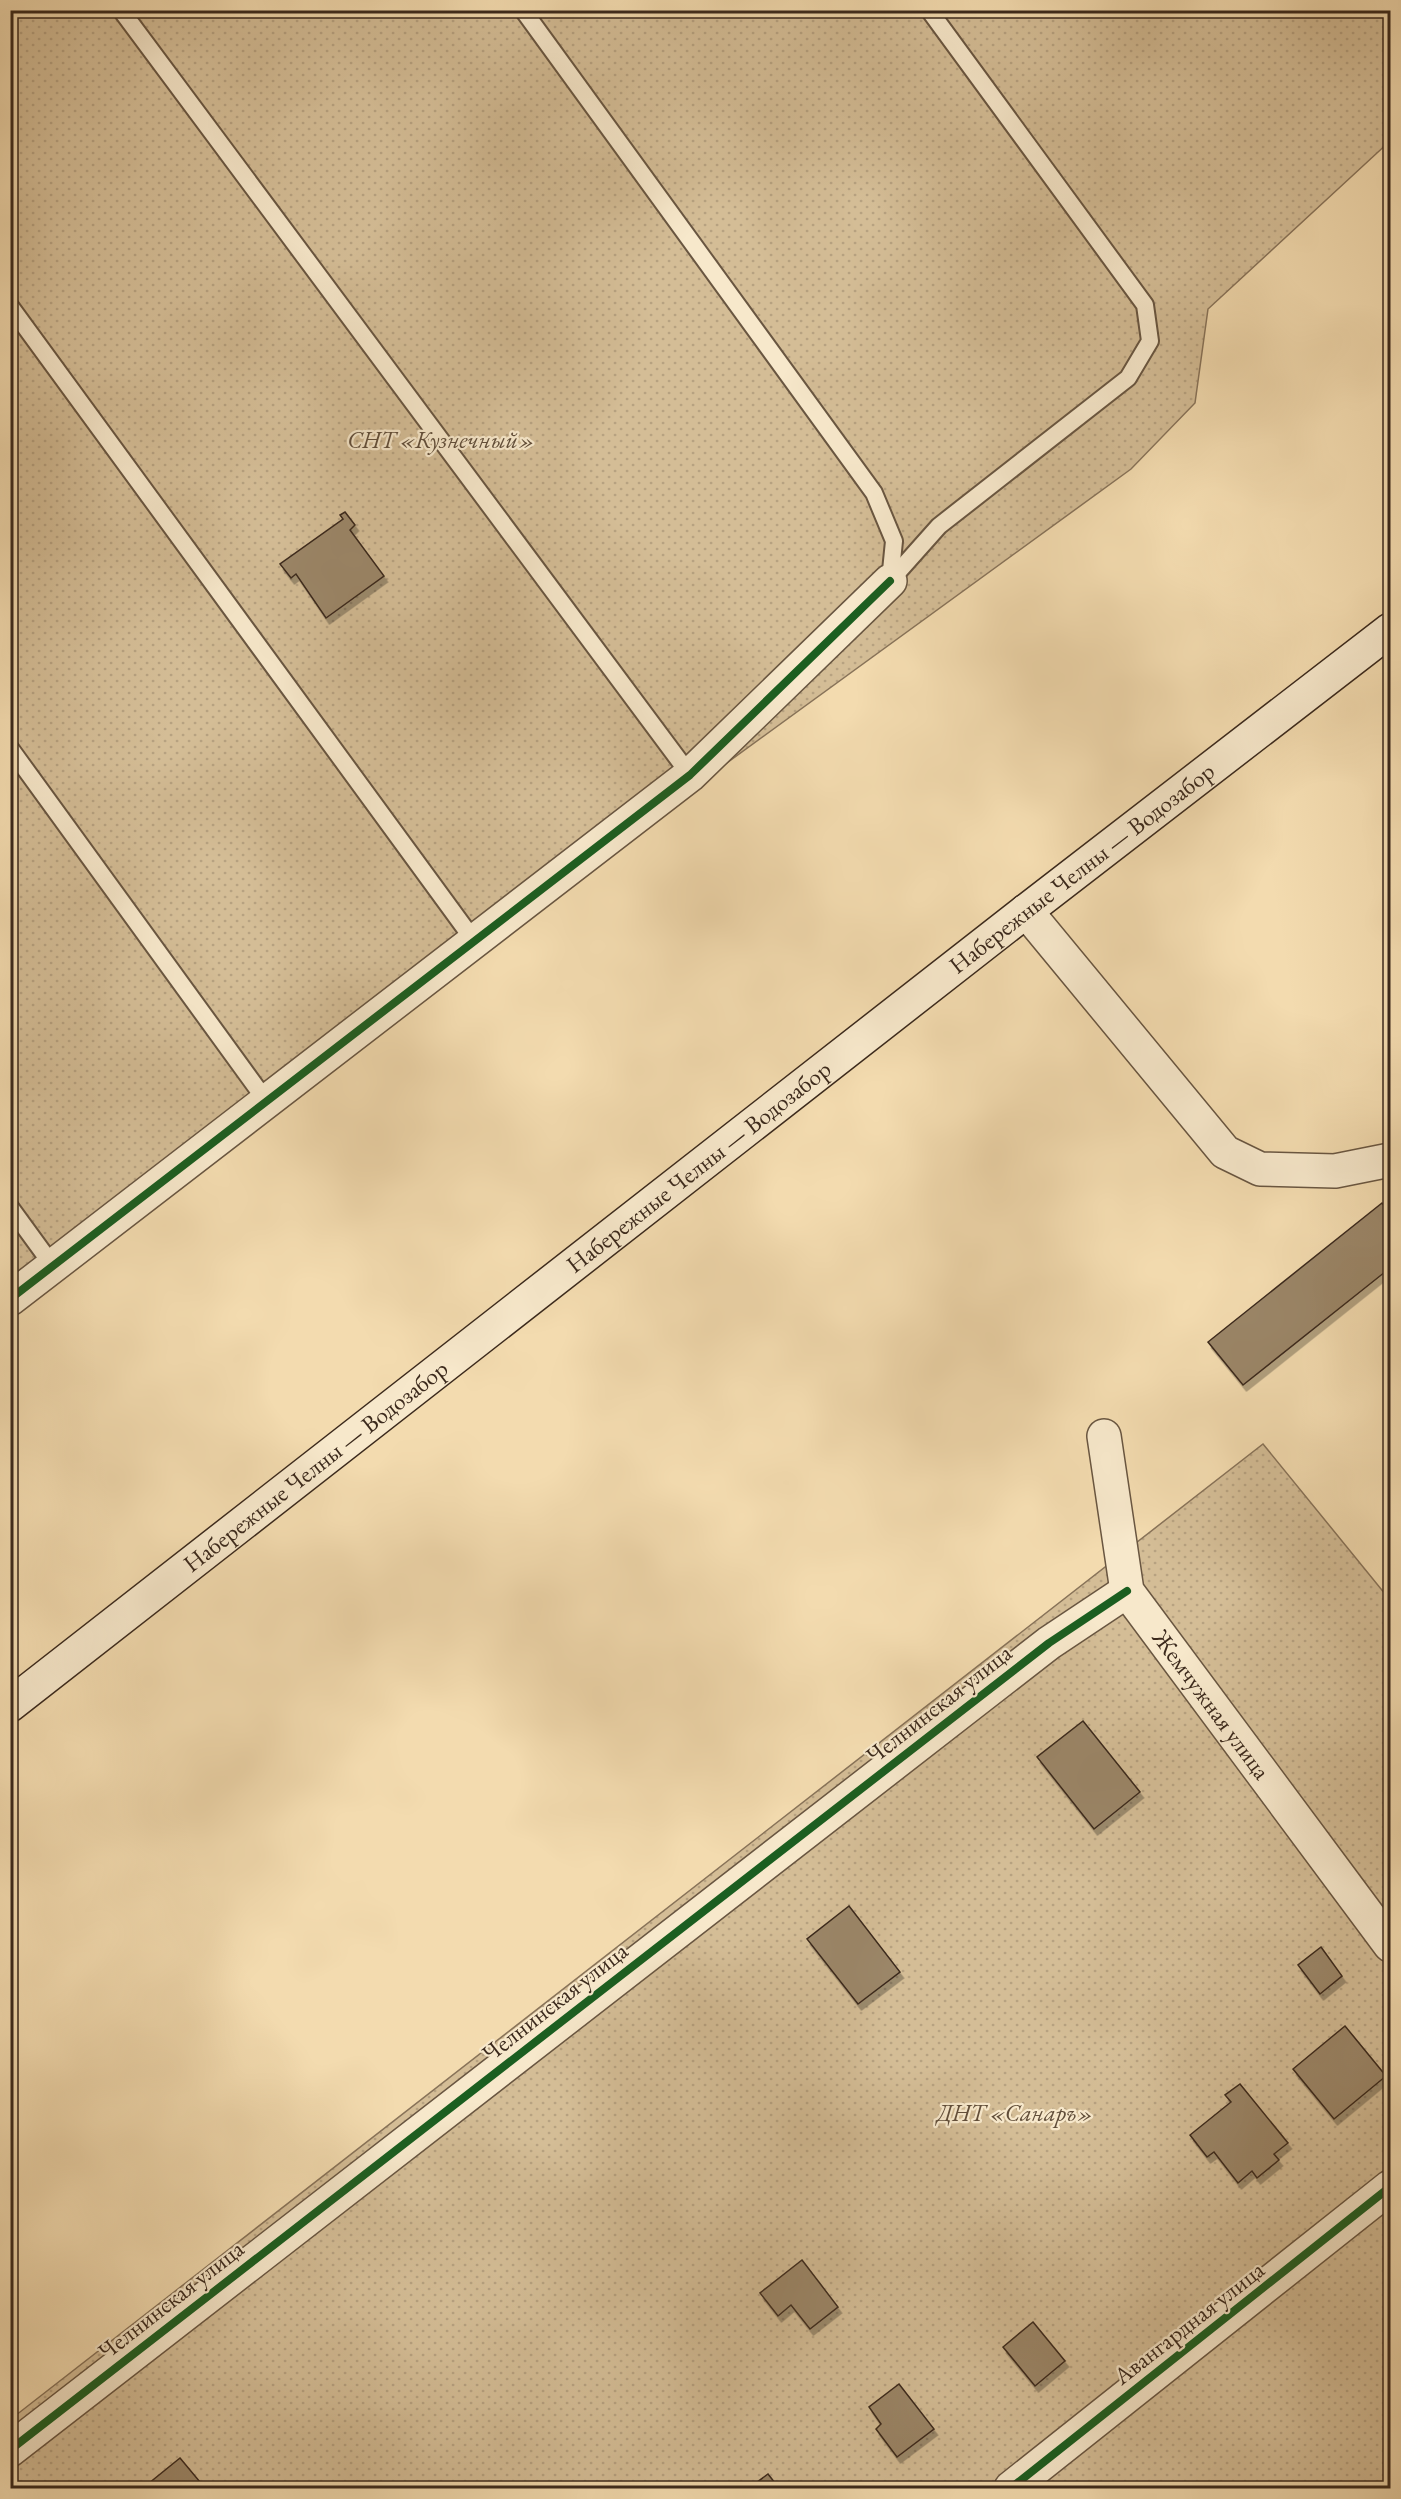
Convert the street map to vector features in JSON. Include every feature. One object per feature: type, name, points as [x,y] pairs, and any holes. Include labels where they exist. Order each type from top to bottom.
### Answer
[{"type":"street","points":[[10,1299],[690,775],[890,581]]},
{"type":"street","name":"Набережные Челны — Водозабор","points":[[10,1705],[1026,911],[1390,630]]},
{"type":"street","points":[[1026,911],[1225,1152],[1260,1169],[1335,1171],[1390,1160]]},
{"type":"street","name":"Жемчужная улица","points":[[1104,1436],[1127,1591],[1390,1945]]},
{"type":"street","name":"Челнинская улица","points":[[10,2450],[1049,1643],[1127,1591]]},
{"type":"street","name":"Авангардная улица","points":[[1011,2488],[1390,2187]]},
{"type":"lane","points":[[121,10],[690,775]]},
{"type":"lane","points":[[523,10],[874,494],[894,541],[890,581]]},
{"type":"lane","points":[[890,581],[939,526],[1128,378],[1150,341],[1145,305],[929,10]]},
{"type":"lane","points":[[10,306],[475,942]]},
{"type":"lane","points":[[10,748],[267,1102]]},
{"type":"lane","points":[[10,1207],[53,1266]]},
{"type":"green space","name":"СНТ «Кузнечный»","points":[[11,11],[1390,11],[1390,141],[1208,309],[1195,403],[1131,469],[713,773],[11,1313]]},
{"type":"green space","name":"ДНТ «Санаръ»","points":[[1263,1444],[1390,1600],[1390,2488],[11,2488],[11,2419]]},
{"type":"building","points":[[345,512],[355,525],[350,530],[384,576],[326,618],[296,574],[291,578],[280,564],[343,519],[340,515]]},
{"type":"building","points":[[1382,1203],[1390,1213],[1390,1268],[1243,1385],[1208,1342]]},
{"type":"building","points":[[1083,1721],[1140,1792],[1094,1829],[1037,1757]]},
{"type":"building","points":[[849,1906],[900,1972],[858,2004],[807,1939]]},
{"type":"building","points":[[1321,1947],[1342,1976],[1320,1994],[1298,1965]]},
{"type":"building","points":[[1345,2026],[1386,2076],[1334,2119],[1293,2069]]},
{"type":"building","points":[[1240,2084],[1288,2143],[1274,2154],[1279,2160],[1257,2178],[1252,2171],[1238,2183],[1214,2152],[1207,2157],[1190,2135],[1231,2102],[1225,2095]]},
{"type":"building","points":[[802,2260],[838,2307],[810,2329],[791,2305],[778,2316],[760,2293]]},
{"type":"building","points":[[1033,2322],[1065,2361],[1035,2386],[1003,2347]]},
{"type":"building","points":[[899,2384],[934,2429],[897,2457],[876,2429],[881,2424],[869,2407]]},
{"type":"building","points":[[180,2458],[205,2488],[143,2488]]},
{"type":"building","points":[[768,2474],[779,2488],[749,2488]]},
{"type":"cycle path","points":[[10,1299],[690,775],[890,581]]},
{"type":"cycle path","points":[[10,2450],[1049,1643],[1127,1591]]},
{"type":"cycle path","points":[[1011,2488],[1390,2187]]}]
